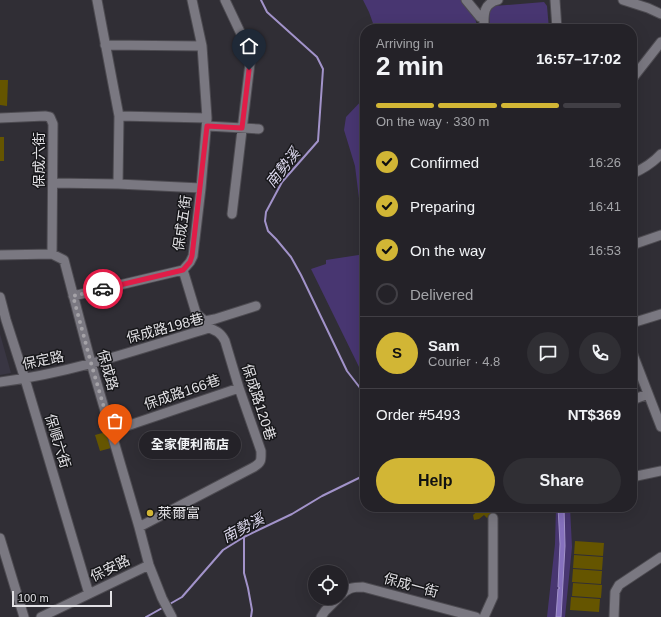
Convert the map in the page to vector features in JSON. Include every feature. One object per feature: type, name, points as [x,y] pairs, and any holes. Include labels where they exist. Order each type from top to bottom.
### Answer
[{"type":"street","points":[[97,0],[119,116],[118,184]]},
{"type":"street","points":[[192,0],[202,46],[207,122],[201,188]]},
{"type":"street","points":[[225,0],[251,55],[232,214]]},
{"type":"street","points":[[466,0],[480,17],[484,18]]},
{"type":"street","points":[[484,24],[486,7],[489,3],[498,0]]},
{"type":"street","points":[[555,0],[557,24]]},
{"type":"street","points":[[623,0],[661,14]]},
{"type":"street","points":[[637,73],[661,42]]},
{"type":"street","points":[[105,45],[202,46]]},
{"type":"street","name":"保成六街","points":[[0,118],[45,116],[50,118],[53,124],[52,254]]},
{"type":"street","points":[[119,116],[207,122],[242,128],[259,129]]},
{"type":"street","points":[[637,172],[650,165],[661,154]]},
{"type":"street","name":"保成五街","points":[[53,183],[201,188],[192,256],[190,262],[183,270],[73,296]]},
{"type":"street","points":[[637,243],[661,235]]},
{"type":"street","points":[[0,256],[52,254]]},
{"type":"street","name":"保成路","points":[[52,254],[64,260],[91,363],[139,527],[148,565],[172,617]]},
{"type":"street","points":[[183,270],[196,313],[205,321],[256,306]]},
{"type":"street","name":"保順六街","points":[[0,297],[89,594]]},
{"type":"street","points":[[637,321],[661,314]]},
{"type":"street","name":"保成路198巷","points":[[91,363],[209,328],[217,330],[222,334]]},
{"type":"street","name":"保成路120巷","points":[[139,527],[259,464],[261,460],[261,451],[222,334]]},
{"type":"street","name":"保定路","points":[[0,382],[25,379],[91,363]]},
{"type":"street","points":[[637,365],[661,427]]},
{"type":"street","name":"保成路166巷","points":[[112,431],[239,388]]},
{"type":"street","points":[[637,398],[648,394]]},
{"type":"street","points":[[637,476],[661,471]]},
{"type":"street","points":[[484,617],[493,597],[493,518]]},
{"type":"street","points":[[0,538],[24,617]]},
{"type":"street","points":[[614,617],[615,592],[619,584],[661,557]]},
{"type":"street","name":"保安路","points":[[41,617],[148,565]]},
{"type":"street","name":"保成一街","points":[[348,589],[354,587],[362,587],[476,617]]},
{"type":"street","points":[[321,617],[331,605]]},
{"type":"shaded area","points":[[363,0],[463,0],[471,10],[477,24],[373,24]]},
{"type":"shaded area","points":[[544,2],[547,6],[549,24],[490,24],[489,12],[494,6]]},
{"type":"shaded area","points":[[360,102],[360,206],[355,166],[344,130],[346,117]]},
{"type":"shaded area","points":[[360,255],[360,369],[311,269],[326,264],[326,260]]},
{"type":"shaded area","points":[[0,334],[11,373],[0,375]]},
{"type":"shaded area","points":[[556,512],[570,512],[572,547],[565,617],[547,617],[555,544]]},
{"type":"shaded area","points":[[558,512],[564,512],[565,546],[561,617],[556,617],[558,589],[560,588],[558,587],[560,544]]},
{"type":"building","points":[[0,80],[8,80],[7,106],[0,105]]},
{"type":"building","points":[[0,137],[4,137],[4,161],[0,161]]},
{"type":"building","points":[[106,432],[111,448],[100,451],[95,435]]},
{"type":"building","points":[[477,512],[494,512],[487,518],[484,515],[479,519],[474,520],[473,515]]},
{"type":"building","points":[[575,541],[604,543],[603,556],[574,554]]},
{"type":"building","points":[[574,555],[603,557],[602,570],[573,568]]},
{"type":"building","points":[[573,569],[602,571],[601,584],[572,582]]},
{"type":"building","points":[[573,583],[602,585],[601,598],[572,596]]},
{"type":"building","points":[[571,597],[600,599],[599,612],[570,610]]},
{"type":"waterway","name":"南勢溪","points":[[261,0],[267,12],[317,57],[323,69],[318,141],[282,182],[266,212],[265,221],[268,231],[291,257],[347,371],[360,388]]},
{"type":"waterway","name":"南勢溪","points":[[168,605],[182,597],[223,550],[244,537],[292,514],[322,496],[360,477]]},
{"type":"waterway","points":[[244,537],[244,573],[252,610],[251,617]]},
{"type":"waterway","name":"南勢溪","points":[[146,617],[164,607]]},
{"type":"way so far","points":[[103,289],[73,296],[115,445]]},
{"type":"place","name":"全家便利商店","points":[[115,445]]},
{"type":"place","name":"萊爾富","points":[[150,513]]},
{"type":"route","points":[[103,289],[183,270],[190,262],[201,188],[207,126],[242,128],[249,70]]}]
